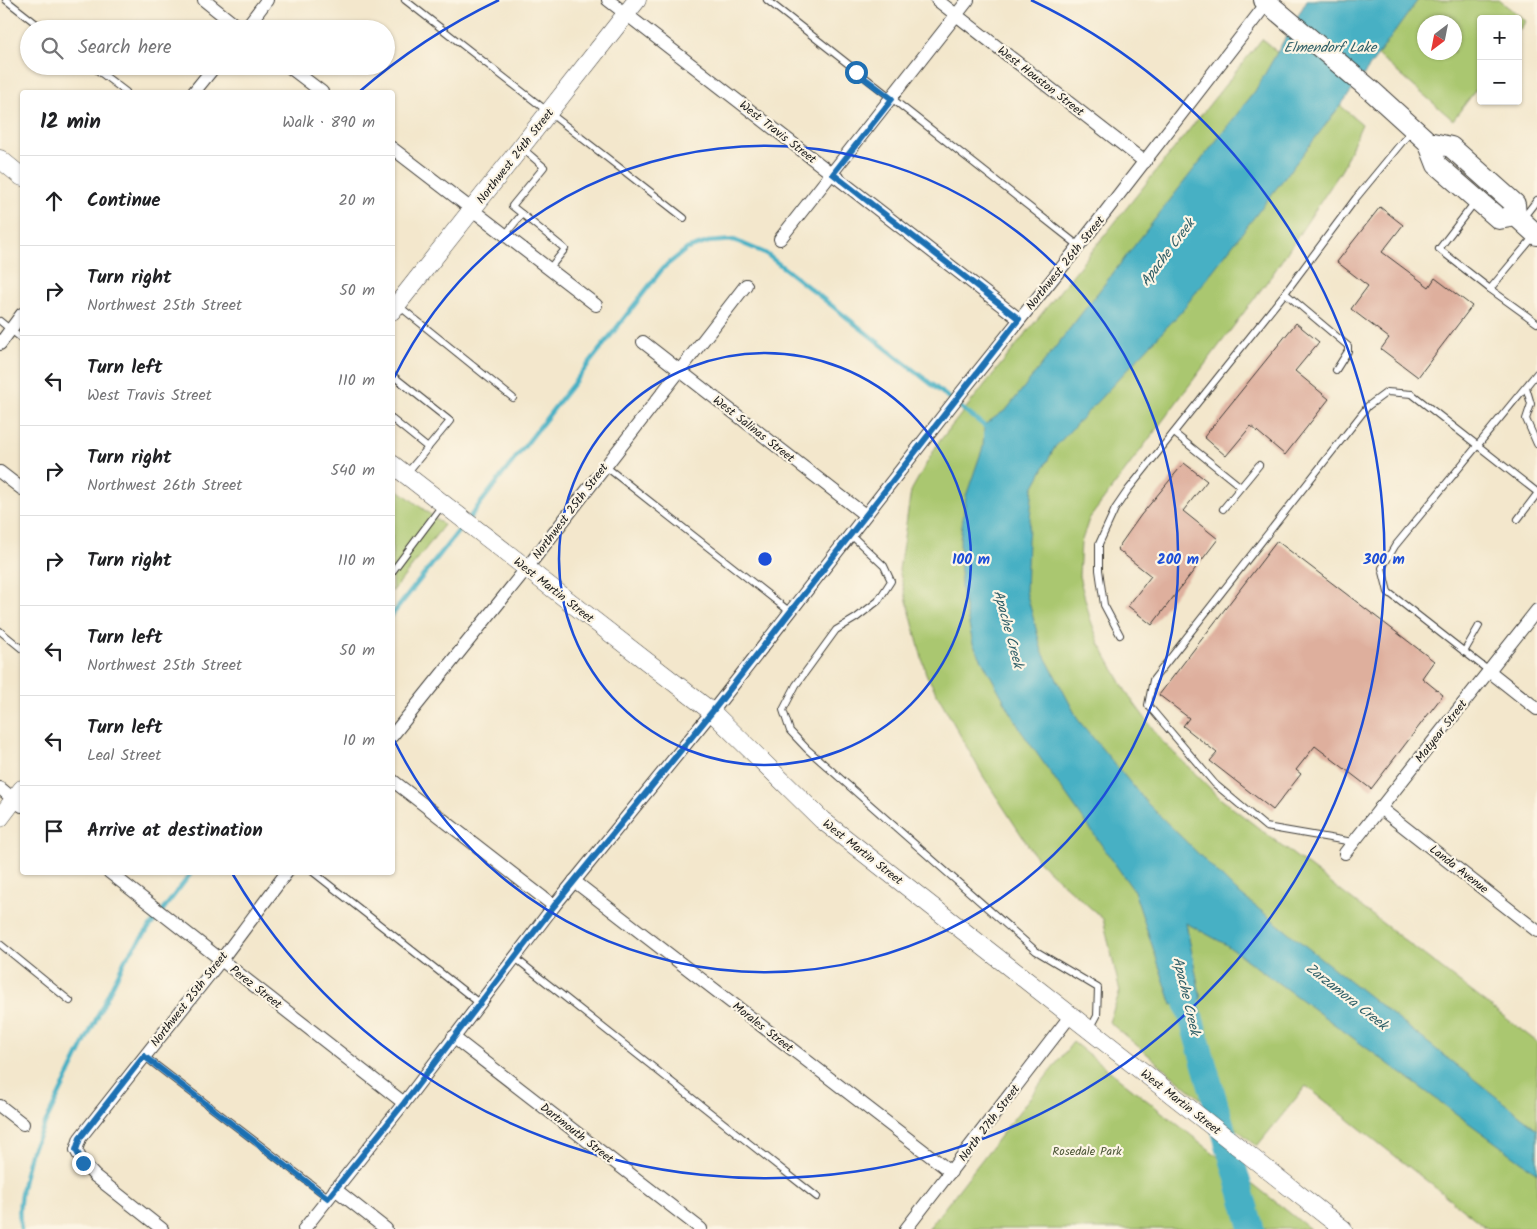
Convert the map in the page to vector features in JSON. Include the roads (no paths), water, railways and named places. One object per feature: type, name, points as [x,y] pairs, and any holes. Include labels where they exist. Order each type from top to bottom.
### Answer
[{"type":"main road","points":[[1270,4],[1428,142],[1451,148],[1515,204],[1518,218],[1536,235]]},
{"type":"main road","points":[[1428,142],[1437,165],[1499,219],[1518,218]]},
{"type":"street","points":[[204,0],[229,20]]},
{"type":"street","points":[[252,20],[267,0]]},
{"type":"street","name":"West Travis Street","points":[[608,0],[1019,319]]},
{"type":"street","name":"Northwest 24th Street","points":[[395,305],[637,0]]},
{"type":"street","name":"West Houston Street","points":[[936,0],[1145,162]]},
{"type":"street","points":[[780,239],[968,0]]},
{"type":"street","name":"Northwest 26th Street","points":[[304,1229],[404,1103],[554,906],[712,712],[864,515],[1270,4]]},
{"type":"street","points":[[196,90],[208,75]]},
{"type":"street","points":[[300,75],[319,90]]},
{"type":"street","points":[[395,150],[596,305]]},
{"type":"street","points":[[0,159],[20,175]]},
{"type":"street","name":"Northwest 25th Street","points":[[395,732],[526,569],[604,465],[680,371],[746,284]]},
{"type":"street","points":[[0,344],[20,317]]},
{"type":"street","name":"West Salinas Street","points":[[643,342],[864,515]]},
{"type":"street","name":"West Martin Street","points":[[395,466],[712,712],[822,820],[1343,1229]]},
{"type":"street","points":[[0,472],[20,487]]},
{"type":"street","name":"Matyear Street","points":[[1345,852],[1537,610]]},
{"type":"street","points":[[1489,671],[1537,709]]},
{"type":"street","points":[[395,782],[554,906]]},
{"type":"street","points":[[0,788],[20,798],[0,818]]},
{"type":"street","name":"Landa Avenue","points":[[1380,808],[1537,930]]},
{"type":"street","name":"Perez Street","points":[[113,875],[404,1103]]},
{"type":"street","name":"Northwest 25th Street","points":[[162,1229],[95,1176],[83,1163],[76,1150],[80,1138],[221,960],[285,875]]},
{"type":"street","name":"Morales Street","points":[[574,881],[951,1172]]},
{"type":"street","name":"North 27th Street","points":[[906,1229],[1071,1015]]},
{"type":"street","name":"Dartmouth Street","points":[[453,1037],[701,1229]]},
{"type":"street","points":[[0,1106],[23,1124]]},
{"type":"street","points":[[332,1194],[386,1229]]},
{"type":"lane","points":[[6,0],[32,20]]},
{"type":"lane","points":[[406,0],[684,218]]},
{"type":"lane","points":[[767,0],[1079,246]]},
{"type":"lane","points":[[104,75],[123,90]]},
{"type":"lane","points":[[1120,635],[1104,605],[1099,570],[1100,544],[1115,508],[1285,293],[1361,191],[1413,129]]},
{"type":"lane","points":[[521,147],[544,167],[512,206],[565,249],[550,269]]},
{"type":"lane","points":[[1477,199],[1439,249],[1490,289],[1537,322]]},
{"type":"lane","points":[[1518,218],[1537,200]]},
{"type":"lane","points":[[505,235],[522,214]]},
{"type":"lane","points":[[1490,289],[1536,235]]},
{"type":"lane","points":[[1285,293],[1348,346],[1348,351],[1336,370]]},
{"type":"lane","points":[[395,307],[513,398]]},
{"type":"lane","points":[[0,321],[20,337]]},
{"type":"lane","points":[[1489,671],[1388,592],[1382,568],[1396,546],[1537,373]]},
{"type":"lane","points":[[395,377],[450,421],[406,474]]},
{"type":"lane","points":[[1526,387],[1531,404],[1526,419],[1537,444]]},
{"type":"lane","points":[[1353,842],[1266,826],[1216,784],[1148,705],[1153,680],[1368,406],[1387,392],[1412,394],[1537,493],[1518,518]]},
{"type":"lane","points":[[395,421],[428,448]]},
{"type":"lane","points":[[1174,433],[1241,487]]},
{"type":"lane","points":[[604,465],[789,611]]},
{"type":"lane","points":[[1224,510],[1259,465]]},
{"type":"lane","points":[[395,568],[446,505]]},
{"type":"lane","points":[[850,534],[884,566],[891,581],[878,601],[836,630],[796,685],[783,710],[790,730],[807,749],[1036,951],[1098,988],[1097,1016],[1089,1030]]},
{"type":"lane","points":[[1464,652],[1479,626]]},
{"type":"lane","points":[[0,631],[20,647]]},
{"type":"lane","points":[[317,875],[479,1003]]},
{"type":"lane","points":[[0,944],[70,1001]]},
{"type":"lane","points":[[514,957],[817,1197]]},
{"type":"lane","points":[[144,1056],[332,1194]]},
{"type":"water","name":"Elmendorf Lake","points":[[1307,0],[1418,0],[1354,88],[1180,313],[1055,447],[1033,488],[1028,539],[1026,591],[1042,651],[1079,721],[1148,804],[1236,891],[1537,1129],[1537,1173],[1225,944],[1186,923],[1201,999],[1172,1005],[1134,891],[1021,731],[973,644],[961,588],[960,539],[966,496],[983,447],[984,425],[1007,409],[1255,91]]},
{"type":"waterway","points":[[469,518],[663,268],[687,249],[708,242],[734,240],[765,253],[987,428]]},
{"type":"waterway","points":[[395,611],[464,524]]},
{"type":"waterway","points":[[21,1229],[20,1201],[30,1154],[126,958],[190,875]]},
{"type":"waterway","name":"Apache Creek","points":[[1179,968],[1186,1001],[1252,1229]]},
{"type":"water label","name":"Zarzamora Creek","points":[[1347,996]]},
{"type":"park label","name":"Rosedale Park","points":[[1087,1151]]}]
